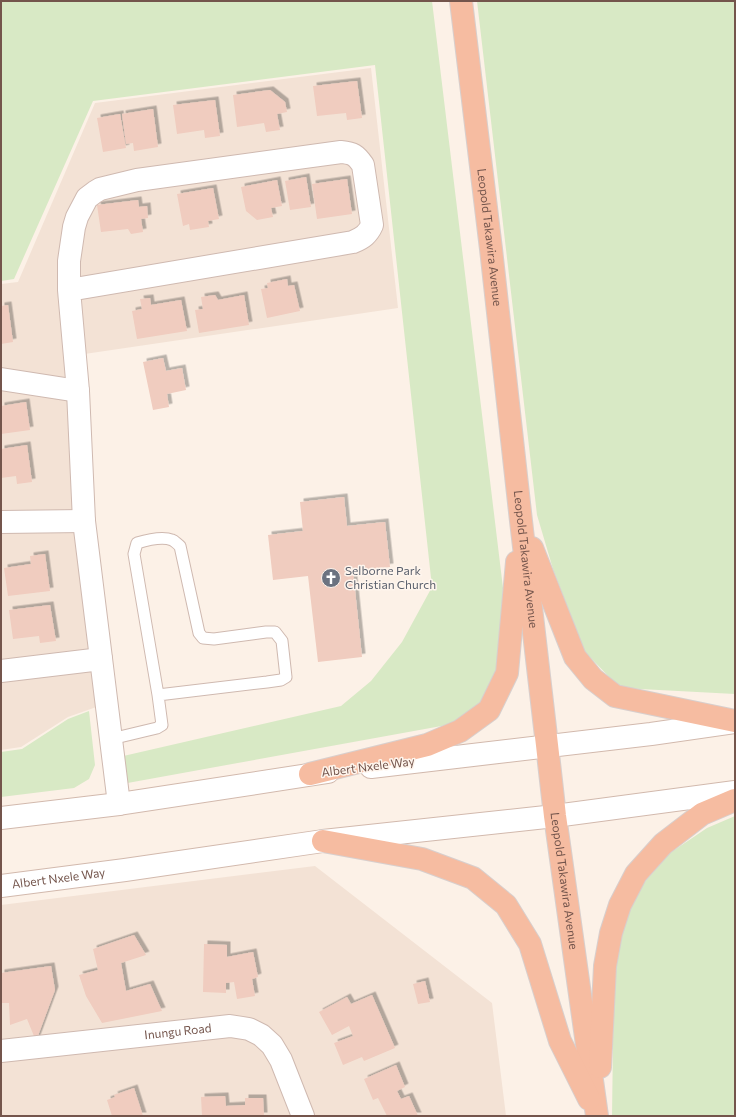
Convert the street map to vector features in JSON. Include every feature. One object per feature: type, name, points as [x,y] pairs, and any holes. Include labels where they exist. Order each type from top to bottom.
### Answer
[{"type":"highway","name":"Leopold Takawira Avenue","points":[[461,1],[491,249],[554,816],[597,1116]]},
{"type":"highway","points":[[521,521],[575,658],[593,679],[615,696],[735,722]]},
{"type":"highway","points":[[310,774],[427,746],[460,731],[489,710],[507,673],[511,614],[521,521]]},
{"type":"highway","points":[[597,1116],[605,966],[611,933],[620,905],[636,874],[663,844],[702,814],[735,800]]},
{"type":"highway","points":[[323,841],[422,858],[473,878],[506,904],[530,944],[560,1041],[597,1116]]},
{"type":"street","points":[[69,290],[353,242],[362,239],[369,232],[372,225],[363,165],[358,157],[351,153],[341,152],[136,180],[100,189],[95,192],[87,198],[77,217],[69,260],[69,290],[78,391],[84,521],[119,804]]},
{"type":"street","points":[[1,379],[78,391]]},
{"type":"street","points":[[1,522],[84,521]]},
{"type":"street","points":[[1,671],[101,659]]},
{"type":"street","name":"Albert Nxele Way","points":[[1,818],[119,804],[310,774],[651,734],[735,722]]},
{"type":"street","name":"Albert Nxele Way","points":[[1,886],[323,841],[554,816],[735,792]]},
{"type":"street","name":"Inungu Road","points":[[1,1051],[230,1026],[249,1029],[261,1035],[272,1045],[281,1060],[303,1116]]},
{"type":"lane","points":[[112,739],[160,727],[162,725],[134,554],[137,543],[146,540],[164,538],[174,540],[180,546],[199,633],[203,638],[214,639],[275,632],[282,641],[286,677],[281,680],[267,682],[158,695]]},
{"type":"shaded area","points":[[371,68],[398,308],[71,356],[102,705],[68,717],[21,747],[1,750],[1,284],[18,282],[95,103]]},
{"type":"shaded area","points":[[315,866],[492,1003],[506,1116],[1,1116],[1,905]]},
{"type":"green space","points":[[1,1],[432,1],[503,588],[497,673],[483,703],[458,723],[122,784],[119,757],[341,706],[371,681],[402,642],[432,587],[375,65],[93,101],[14,279],[1,281]]},
{"type":"green space","points":[[477,1],[735,1],[735,694],[619,687],[585,652],[553,569],[537,515]]},
{"type":"green space","points":[[89,711],[95,765],[89,779],[74,788],[1,797],[1,752],[22,749],[68,719]]},
{"type":"green space","points":[[735,816],[735,1116],[612,1116],[614,969],[625,915],[643,884],[670,853],[707,828]]},
{"type":"building","points":[[357,81],[362,118],[347,120],[346,113],[317,116],[313,86]]},
{"type":"building","points":[[270,90],[285,102],[287,112],[277,114],[280,130],[266,132],[264,123],[237,127],[233,95]]},
{"type":"building","points":[[215,100],[220,136],[205,138],[204,130],[177,134],[173,105]]},
{"type":"building","points":[[153,109],[158,147],[134,151],[133,143],[126,144],[122,114]]},
{"type":"building","points":[[120,114],[126,148],[103,152],[97,118]]},
{"type":"building","points":[[306,177],[311,207],[290,210],[285,181]]},
{"type":"building","points":[[347,179],[352,214],[317,219],[312,184]]},
{"type":"building","points":[[277,180],[282,206],[271,208],[273,217],[257,220],[246,211],[241,187]]},
{"type":"building","points":[[213,188],[219,219],[208,221],[209,227],[190,230],[189,224],[183,226],[177,194]]},
{"type":"building","points":[[138,200],[139,207],[147,206],[148,218],[141,219],[143,232],[131,234],[128,229],[101,232],[97,205]]},
{"type":"building","points":[[287,279],[288,286],[294,285],[300,311],[267,318],[261,289],[268,288],[267,283]]},
{"type":"building","points":[[215,295],[218,300],[244,295],[249,325],[199,333],[195,310],[203,309],[201,297]]},
{"type":"building","points":[[150,298],[151,305],[181,300],[187,331],[137,339],[132,311],[142,309],[140,299]]},
{"type":"building","points":[[8,305],[13,342],[1,344],[1,306]]},
{"type":"building","points":[[163,358],[166,371],[182,368],[186,390],[167,394],[169,407],[153,410],[143,362]]},
{"type":"building","points":[[26,402],[30,430],[1,434],[1,406]]},
{"type":"building","points":[[27,445],[32,482],[17,484],[16,476],[1,478],[1,449]]},
{"type":"building","name":"Selborne Park Christian Church","points":[[344,497],[347,526],[385,522],[390,567],[353,571],[362,657],[318,662],[308,576],[273,580],[268,535],[303,531],[300,502]]},
{"type":"building","points":[[45,554],[50,591],[8,596],[4,568],[31,564],[30,556]]},
{"type":"building","points":[[50,605],[56,641],[40,643],[39,636],[13,639],[9,610]]},
{"type":"building","points":[[134,935],[146,955],[121,963],[126,991],[150,984],[162,1011],[102,1023],[86,996],[79,975],[98,970],[93,949]]},
{"type":"building","points":[[204,944],[227,945],[227,957],[253,952],[258,977],[252,979],[255,996],[237,999],[234,982],[226,983],[226,993],[203,992]]},
{"type":"building","points":[[51,966],[55,990],[36,1041],[27,1019],[10,1025],[9,1003],[1,1003],[1,973]]},
{"type":"building","points":[[425,981],[430,1002],[418,1004],[413,984]]},
{"type":"building","points":[[372,995],[395,1048],[364,1061],[362,1057],[343,1065],[334,1043],[353,1036],[349,1026],[332,1035],[319,1012],[347,997],[351,1004]]},
{"type":"building","points":[[396,1065],[405,1087],[397,1091],[401,1099],[409,1096],[418,1116],[387,1116],[378,1098],[373,1100],[364,1079]]},
{"type":"building","points":[[134,1088],[143,1116],[112,1116],[107,1100],[115,1097],[114,1095]]},
{"type":"building","points":[[225,1096],[226,1106],[245,1105],[245,1098],[263,1098],[264,1116],[202,1116],[201,1097]]},
{"type":"place","name":"Selborne Park Christian Church","points":[[331,578]]}]
